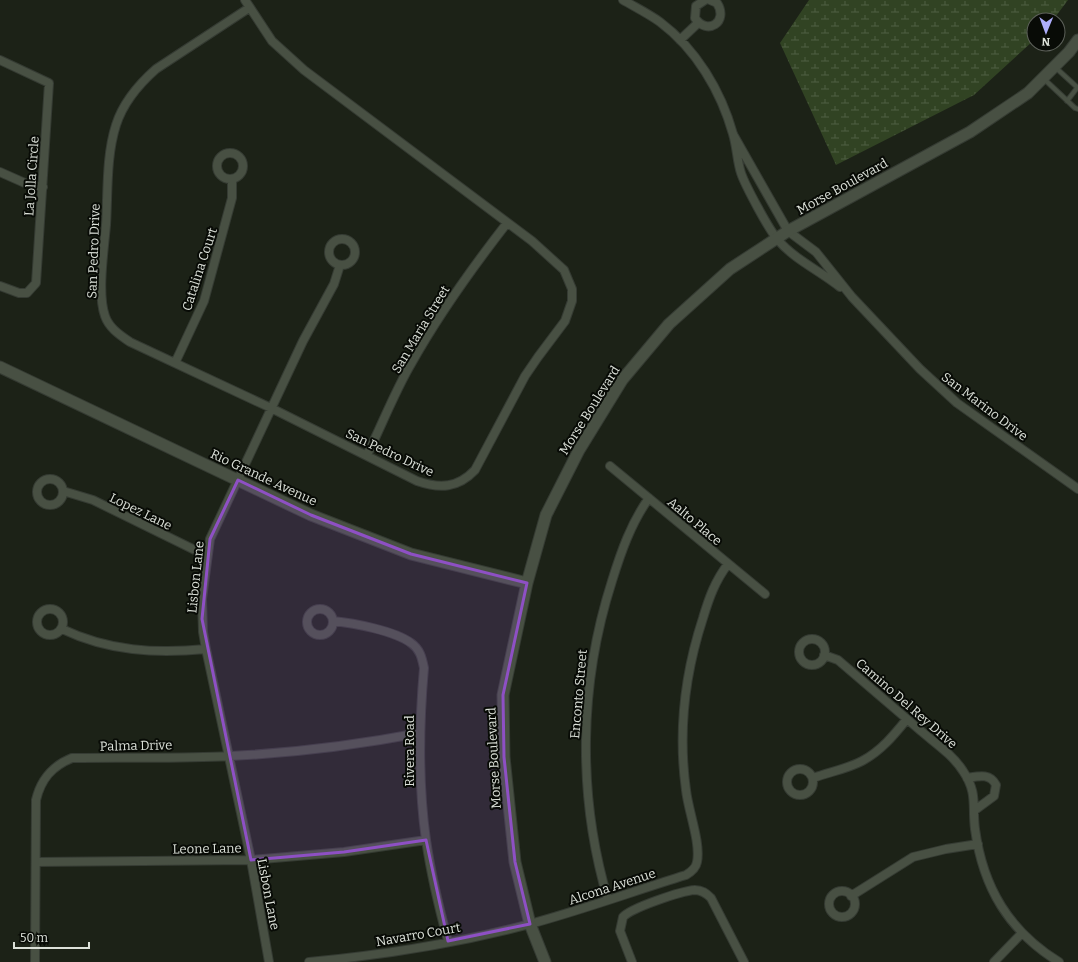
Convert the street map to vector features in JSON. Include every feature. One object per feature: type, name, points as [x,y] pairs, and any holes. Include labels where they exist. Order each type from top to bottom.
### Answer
[{"type":"street","name":"San Pedro Drive","points":[[245,0],[272,41],[304,70],[549,255],[564,270],[572,289],[572,301],[565,321],[525,376],[475,470],[467,479],[456,484],[444,487],[430,486],[417,481],[271,408],[130,342],[112,328],[105,317],[102,276],[112,142],[116,124],[122,110],[143,81],[156,69],[249,8]]},
{"type":"street","name":"San Marino Drive","points":[[624,0],[659,22],[680,40],[712,82],[725,109],[734,136],[741,174],[777,239],[787,248],[822,272],[852,297]]},
{"type":"street","points":[[698,23],[694,12],[696,6],[705,0]]},
{"type":"street","points":[[698,23],[709,27],[719,20],[720,8],[717,3],[710,0]]},
{"type":"street","points":[[680,40],[698,23]]},
{"type":"street","name":"Morse Boulevard","points":[[544,962],[530,924],[515,862],[504,757],[503,694],[527,583],[546,515],[579,450],[622,380],[669,324],[730,269],[788,231],[970,132],[1028,92],[1069,52],[1078,40]]},
{"type":"street","name":"La Jolla Circle","points":[[0,60],[49,84],[36,283],[32,289],[27,292],[19,293],[0,286]]},
{"type":"street","name":"San Marino Drive","points":[[734,136],[788,231],[816,252],[852,297],[937,386],[957,403],[1078,489]]},
{"type":"street","points":[[0,172],[27,184],[43,187]]},
{"type":"street","name":"Catalina Court","points":[[175,363],[204,301],[232,198],[232,179]]},
{"type":"street","name":"San Maria Street","points":[[367,455],[398,389],[424,341],[455,293],[507,223]]},
{"type":"street","name":"Lisbon Lane","points":[[269,962],[251,860],[206,649],[203,632],[202,599],[210,539],[303,341],[334,284],[340,265]]},
{"type":"street","name":"Rio Grande Avenue","points":[[0,367],[311,515],[411,554],[527,583]]},
{"type":"street","name":"Aalto Place","points":[[610,466],[766,594]]},
{"type":"street","name":"Lopez Lane","points":[[63,491],[93,500],[207,556]]},
{"type":"street","name":"Enconto Street","points":[[608,900],[601,874],[588,801],[585,757],[587,702],[595,642],[608,594],[620,556],[632,526],[649,498]]},
{"type":"street","name":"Alcona Avenue","points":[[530,924],[686,875],[693,870],[697,863],[697,845],[686,790],[684,769],[684,717],[686,689],[697,636],[714,586],[728,564]]},
{"type":"street","name":"Rivera Road","points":[[333,621],[355,623],[405,639],[419,651],[422,658],[424,668],[420,733],[421,793],[426,840],[448,941]]},
{"type":"street","points":[[62,629],[96,642],[132,650],[167,651],[206,649]]},
{"type":"street","name":"Camino Del Rey Drive","points":[[824,655],[838,660],[952,758],[962,770],[967,778],[973,794],[975,827],[978,844],[985,876],[994,894],[1006,915],[1022,933],[1042,951],[1059,962]]},
{"type":"street","points":[[812,778],[861,762],[886,743],[907,719]]},
{"type":"street","name":"Palma Drive","points":[[34,962],[36,800],[39,788],[45,778],[62,762],[72,758],[229,756],[342,746],[420,733]]},
{"type":"street","points":[[967,778],[983,775],[989,776],[996,784],[994,796],[975,810]]},
{"type":"street","name":"Leone Lane","points":[[36,862],[251,860],[338,853],[426,840]]},
{"type":"street","points":[[851,896],[913,857],[928,852],[978,844]]},
{"type":"street","points":[[632,962],[620,931],[623,917],[636,908],[688,892],[700,891],[706,892],[715,904],[744,962]]},
{"type":"street","name":"Navarro Court","points":[[309,962],[405,950],[530,924]]},
{"type":"street","points":[[994,962],[1022,933]]},
{"type":"lane","points":[[1054,67],[1078,88],[1067,101]]},
{"type":"lane","points":[[1043,78],[1067,101],[1078,109]]},
{"type":"highlighted area","points":[[238,480],[311,515],[411,554],[527,583],[503,695],[504,757],[515,862],[530,924],[448,941],[426,840],[344,852],[251,860],[202,619],[210,539]]},
{"type":"green space","points":[[809,0],[1068,0],[1059,12],[1026,12],[1026,47],[974,95],[836,165],[780,43]]}]
